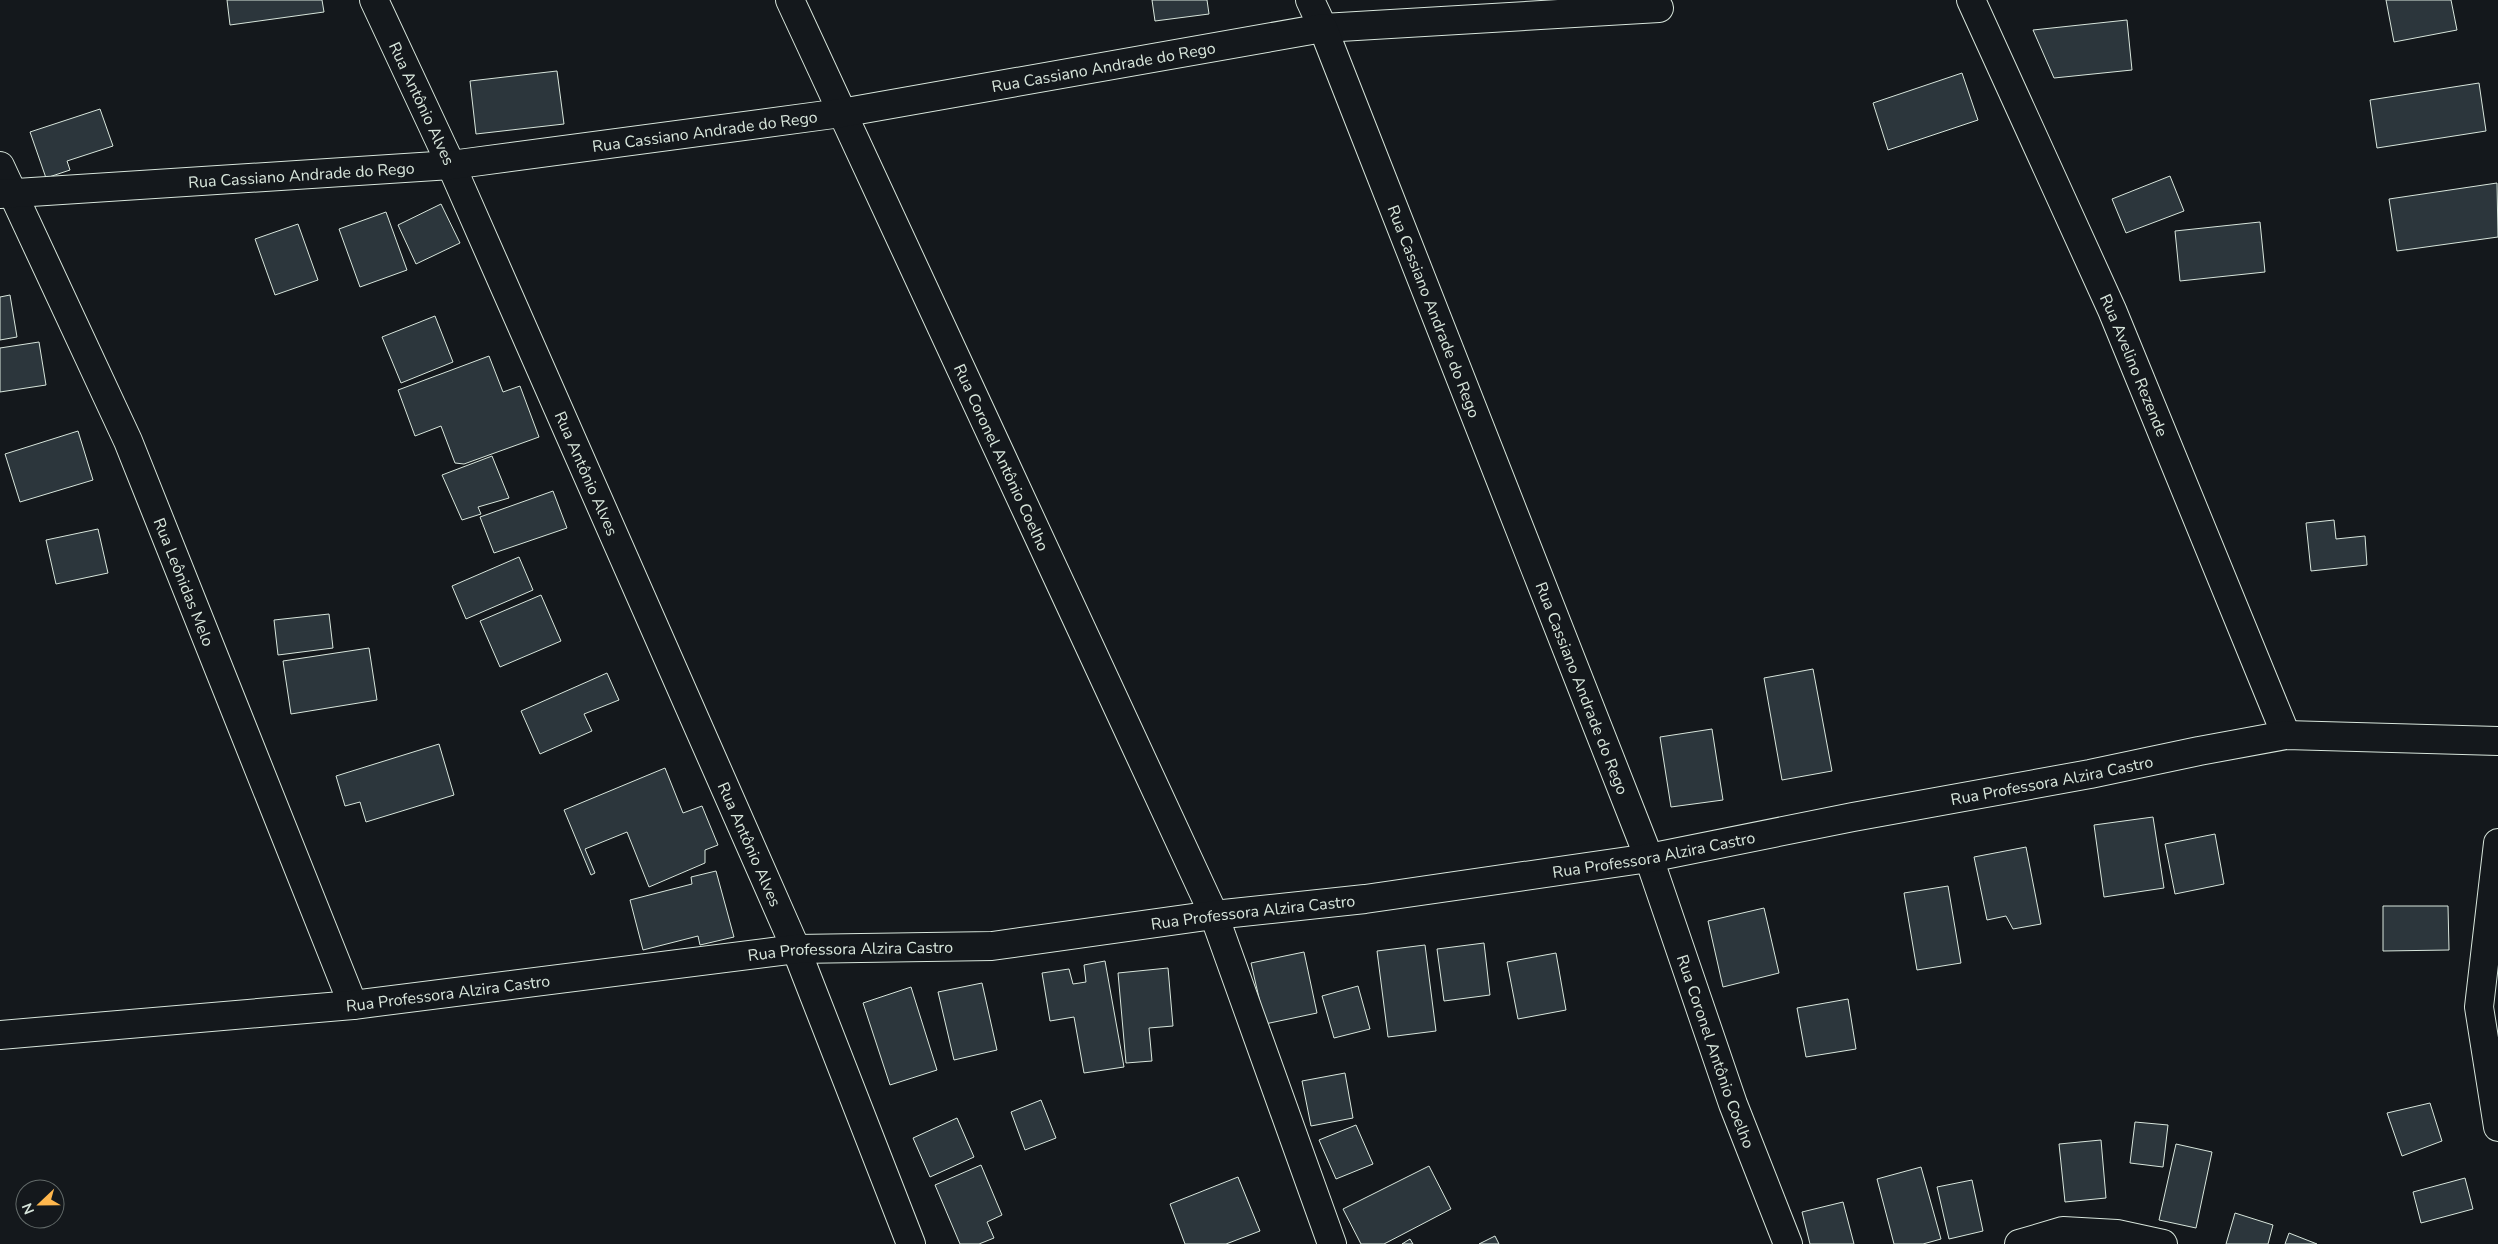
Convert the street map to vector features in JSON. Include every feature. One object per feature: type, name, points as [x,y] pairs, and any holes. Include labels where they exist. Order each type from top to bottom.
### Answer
[{"type":"street","name":"Rua Antônio Alves","points":[[374,0],[451,165],[796,949],[911,1244]]},
{"type":"street","name":"Rua Coronel Antônio Coelho","points":[[790,0],[1214,915],[1332,1244]]},
{"type":"street","points":[[1310,0],[1323,28],[1659,8]]},
{"type":"street","name":"Rua Avelino Rezende","points":[[1971,0],[2112,310],[2286,735]]},
{"type":"street","name":"Rua Cassiano Andrade do Rego","points":[[6,194],[451,165],[841,113],[1323,28],[1649,858]]},
{"type":"street","name":"Rua Leônidas Melo","points":[[0,166],[6,194],[128,441],[354,1005]]},
{"type":"street","name":"Rua Professora Alzira Castro","points":[[0,1035],[354,1005],[796,949],[992,946],[1214,915],[1365,899],[1649,858],[1854,816],[2090,774],[2286,735],[2498,742]]},
{"type":"street","points":[[2498,843],[2479,1007],[2498,1128]]},
{"type":"street","name":"Rua Coronel Antônio Coelho","points":[[1649,858],[1733,1104],[1788,1244]]},
{"type":"street","points":[[2019,1244],[2063,1231],[2117,1234],[2163,1244]]},
{"type":"building","points":[[227,0],[322,0],[324,12],[230,25]]},
{"type":"building","points":[[1152,0],[1207,0],[1209,14],[1155,21]]},
{"type":"building","points":[[2386,0],[2451,0],[2457,30],[2394,42]]},
{"type":"building","points":[[2127,20],[2132,70],[2054,78],[2033,30]]},
{"type":"building","points":[[557,71],[564,124],[476,134],[470,81]]},
{"type":"building","points":[[1962,73],[1978,120],[1888,150],[1873,103]]},
{"type":"building","points":[[2479,83],[2486,131],[2377,148],[2370,100]]},
{"type":"building","points":[[100,109],[113,146],[67,161],[70,170],[46,178],[30,132]]},
{"type":"building","points":[[2170,176],[2184,211],[2126,233],[2112,199]]},
{"type":"building","points":[[2497,183],[2498,237],[2397,251],[2389,199]]},
{"type":"building","points":[[441,204],[460,243],[416,264],[398,225]]},
{"type":"building","points":[[386,212],[407,270],[360,287],[339,229]]},
{"type":"building","points":[[2260,222],[2265,272],[2180,281],[2175,231]]},
{"type":"building","points":[[298,224],[318,280],[275,295],[255,239]]},
{"type":"building","points":[[10,295],[17,337],[0,340],[0,297]]},
{"type":"building","points":[[435,316],[453,362],[401,383],[382,337]]},
{"type":"building","points":[[39,342],[46,385],[0,392],[0,348]]},
{"type":"building","points":[[489,356],[503,392],[520,386],[539,437],[464,464],[455,463],[441,426],[415,436],[398,390]]},
{"type":"building","points":[[78,431],[93,480],[20,502],[5,454]]},
{"type":"building","points":[[492,456],[509,498],[478,507],[481,514],[462,520],[442,475]]},
{"type":"building","points":[[553,491],[567,528],[494,553],[480,517]]},
{"type":"building","points":[[2334,520],[2336,539],[2365,536],[2367,565],[2311,571],[2306,523]]},
{"type":"building","points":[[98,529],[108,573],[56,584],[46,540]]},
{"type":"building","points":[[519,557],[533,590],[466,619],[452,586]]},
{"type":"building","points":[[541,595],[561,641],[500,667],[480,621]]},
{"type":"building","points":[[329,614],[333,648],[278,655],[274,620]]},
{"type":"building","points":[[369,648],[377,700],[291,714],[283,661]]},
{"type":"building","points":[[1813,669],[1832,771],[1782,780],[1764,678]]},
{"type":"building","points":[[607,673],[619,700],[584,714],[592,731],[540,754],[521,711]]},
{"type":"building","points":[[1712,729],[1723,800],[1671,807],[1660,737]]},
{"type":"building","points":[[439,744],[454,795],[366,822],[360,802],[345,806],[336,776]]},
{"type":"building","points":[[665,768],[683,813],[702,806],[718,845],[705,850],[705,863],[649,887],[627,832],[585,849],[595,873],[591,875],[564,810]]},
{"type":"building","points":[[2153,817],[2164,888],[2104,897],[2094,825]]},
{"type":"building","points":[[2215,834],[2224,884],[2175,894],[2165,844]]},
{"type":"building","points":[[2026,847],[2041,924],[2013,929],[2006,916],[1987,920],[1974,857]]},
{"type":"building","points":[[716,871],[734,937],[700,945],[698,936],[643,950],[630,900],[692,884],[691,877]]},
{"type":"building","points":[[1948,886],[1961,963],[1917,970],[1904,893]]},
{"type":"building","points":[[2383,906],[2448,906],[2449,950],[2383,951]]},
{"type":"building","points":[[1764,908],[1779,973],[1723,987],[1708,921]]},
{"type":"building","points":[[1484,943],[1490,995],[1444,1001],[1437,949]]},
{"type":"building","points":[[1425,945],[1436,1031],[1388,1037],[1377,951]]},
{"type":"building","points":[[1304,952],[1317,1013],[1265,1024],[1251,963]]},
{"type":"building","points":[[1556,953],[1566,1010],[1518,1019],[1507,962]]},
{"type":"building","points":[[1105,961],[1124,1067],[1084,1073],[1074,1017],[1050,1021],[1042,973],[1069,969],[1073,984],[1086,982],[1084,965]]},
{"type":"building","points":[[1168,968],[1173,1026],[1149,1028],[1152,1061],[1126,1063],[1118,973]]},
{"type":"building","points":[[982,983],[997,1050],[954,1060],[938,992]]},
{"type":"building","points":[[1358,986],[1370,1029],[1334,1038],[1322,996]]},
{"type":"building","points":[[911,987],[937,1070],[890,1085],[863,1003]]},
{"type":"building","points":[[1848,999],[1856,1049],[1806,1057],[1797,1008]]},
{"type":"building","points":[[1345,1073],[1353,1118],[1311,1126],[1302,1081]]},
{"type":"building","points":[[1041,1100],[1056,1138],[1025,1150],[1011,1112]]},
{"type":"building","points":[[2430,1103],[2442,1141],[2402,1156],[2387,1113]]},
{"type":"building","points":[[957,1118],[974,1157],[930,1177],[913,1138]]},
{"type":"building","points":[[2135,1122],[2168,1125],[2163,1167],[2130,1163]]},
{"type":"building","points":[[1356,1125],[1373,1164],[1336,1179],[1319,1140]]},
{"type":"building","points":[[2101,1140],[2106,1198],[2065,1202],[2059,1144]]},
{"type":"building","points":[[2176,1144],[2212,1152],[2196,1228],[2159,1220]]},
{"type":"building","points":[[981,1165],[1002,1215],[987,1222],[994,1238],[979,1244],[960,1244],[935,1185]]},
{"type":"building","points":[[1429,1166],[1451,1209],[1384,1244],[1361,1244],[1343,1209]]},
{"type":"building","points":[[1921,1167],[1941,1239],[1923,1244],[1894,1244],[1877,1179]]},
{"type":"building","points":[[1238,1177],[1260,1231],[1226,1244],[1185,1244],[1170,1204]]},
{"type":"building","points":[[2465,1178],[2473,1209],[2421,1223],[2413,1192]]},
{"type":"building","points":[[1972,1180],[1983,1231],[1949,1239],[1937,1187]]},
{"type":"building","points":[[1843,1202],[1854,1244],[1810,1244],[1802,1212]]},
{"type":"building","points":[[2235,1213],[2273,1225],[2268,1244],[2226,1244]]},
{"type":"building","points":[[2289,1233],[2317,1244],[2285,1244]]},
{"type":"building","points":[[1495,1236],[1499,1244],[1479,1244]]},
{"type":"building","points":[[1410,1239],[1413,1244],[1402,1244]]}]
